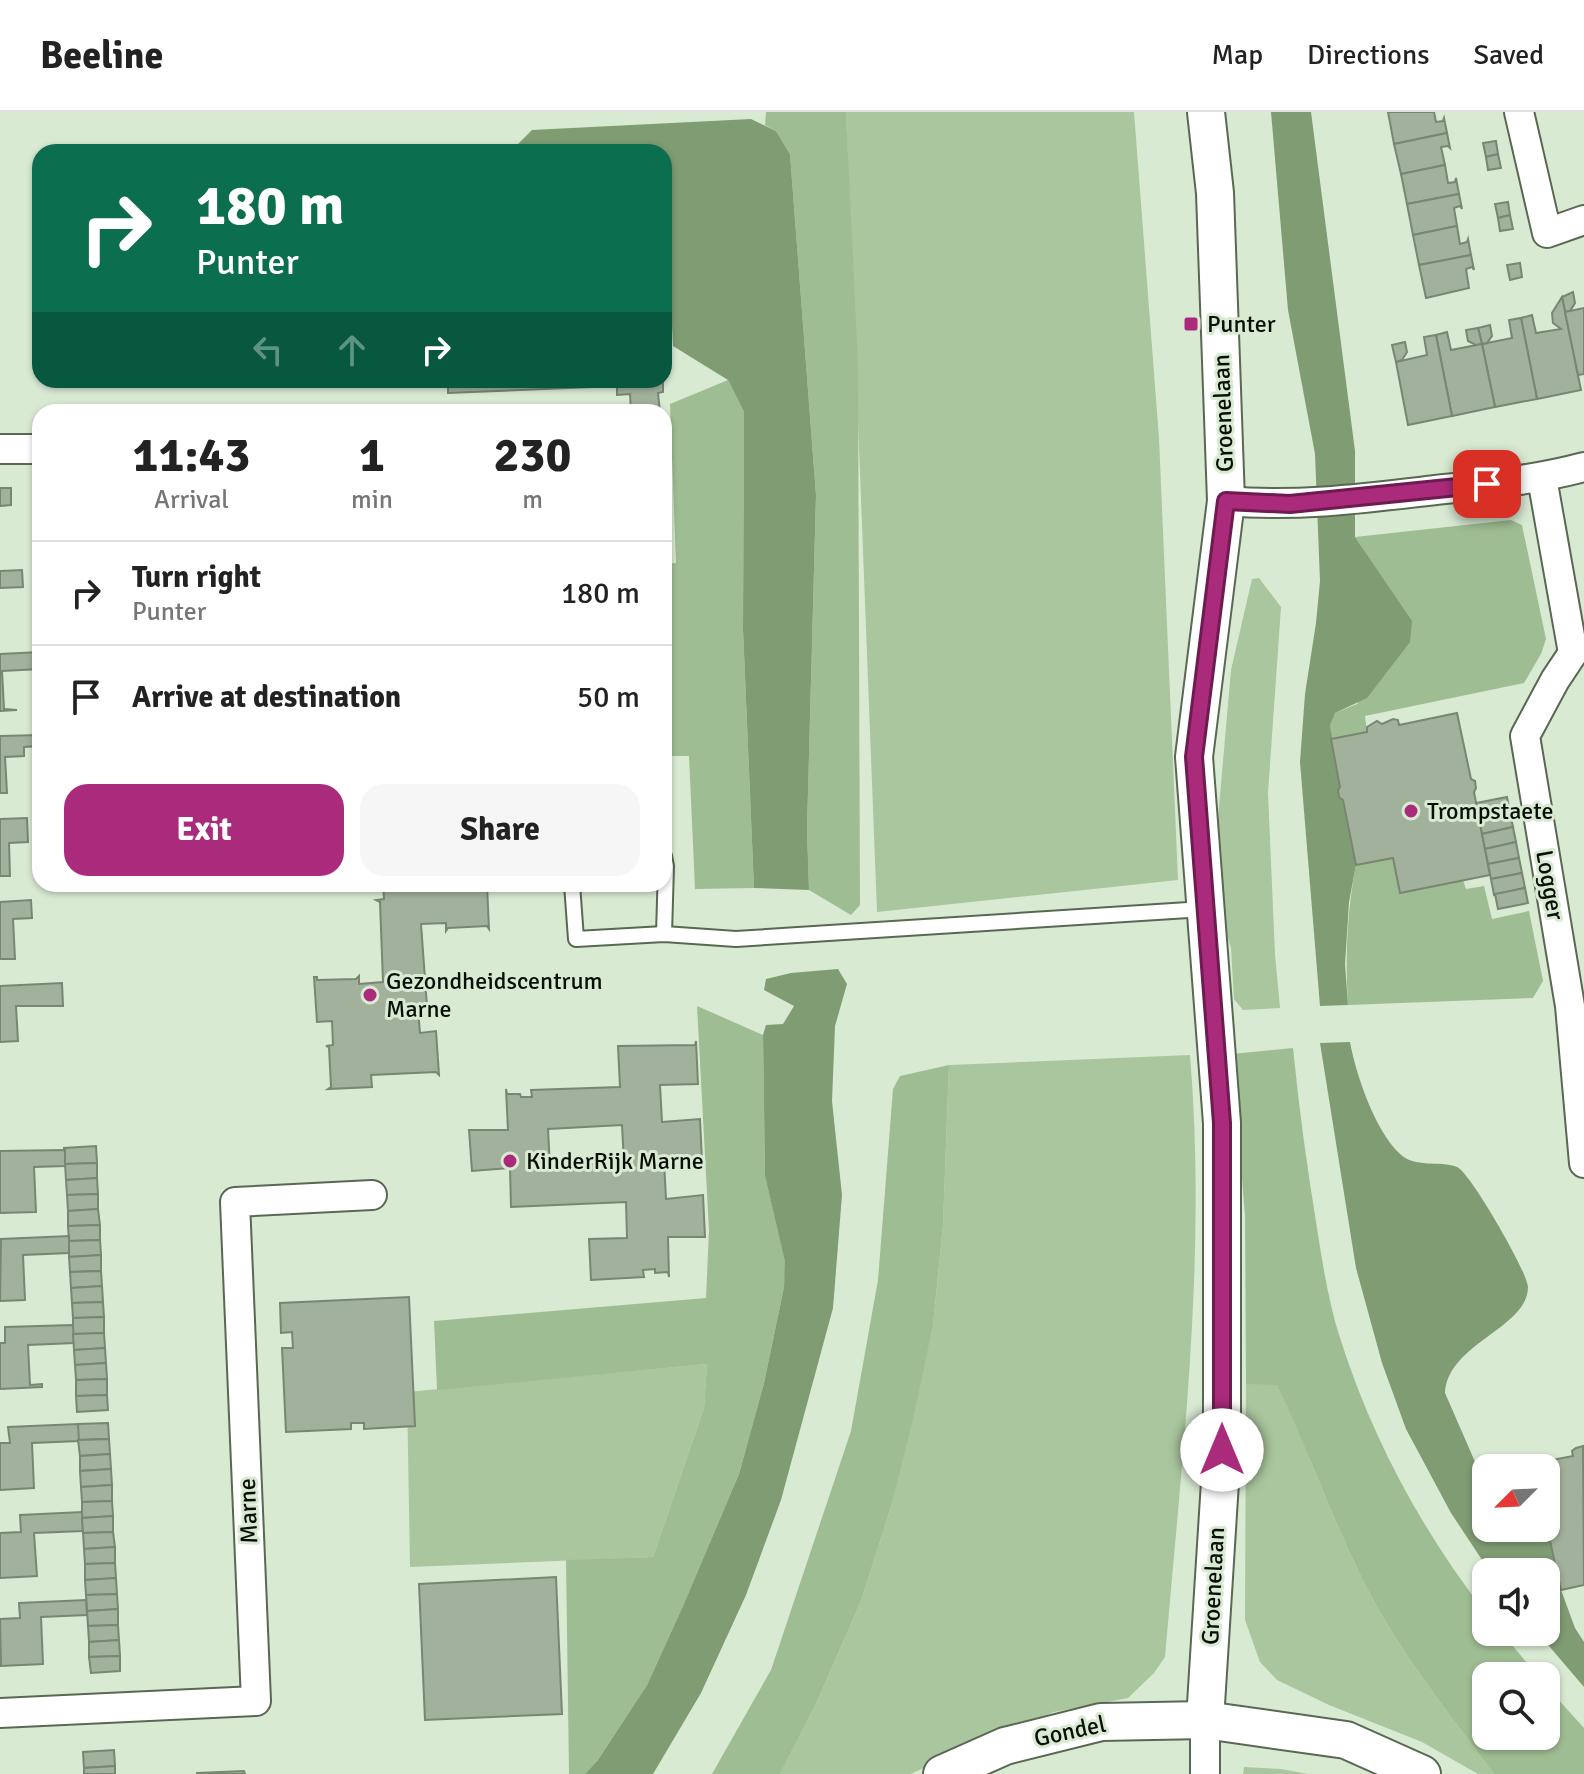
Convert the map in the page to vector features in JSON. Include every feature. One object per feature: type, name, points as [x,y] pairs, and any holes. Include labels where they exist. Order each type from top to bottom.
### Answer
[{"type":"street","name":"Groenelaan","points":[[1205,1720],[1222,1450],[1222,1123],[1194,757],[1226,501],[1215,193],[1206,112]]},
{"type":"street","points":[[1519,112],[1547,233],[1584,220]]},
{"type":"street","points":[[0,449],[32,449]]},
{"type":"street","points":[[1226,501],[1312,503],[1378,497],[1542,478],[1584,467]]},
{"type":"street","name":"Logger","points":[[1542,478],[1573,653],[1525,736],[1570,1006],[1584,1163]]},
{"type":"street","name":"Marne","points":[[0,1713],[256,1701],[235,1202],[372,1195]]},
{"type":"street","points":[[1205,1720],[1205,1774]]},
{"type":"street","name":"Gondel","points":[[942,1774],[1005,1746],[1101,1722],[1205,1720],[1346,1740],[1422,1774]]},
{"type":"lane","points":[[573,892],[576,939],[664,934],[736,939],[1204,909]]},
{"type":"lane","points":[[664,934],[665,892]]},
{"type":"shaded area","points":[[766,112],[846,112],[858,365],[860,905],[851,915],[809,890],[807,830],[816,495],[790,154],[776,131],[765,125]]},
{"type":"shaded area","points":[[846,112],[1134,112],[1159,438],[1178,880],[877,912]]},
{"type":"shaded area","points":[[1271,112],[1311,112],[1355,451],[1355,537],[1412,621],[1410,642],[1367,698],[1335,713],[1330,726],[1356,865],[1349,902],[1345,964],[1348,1005],[1320,1006],[1300,762],[1305,694],[1320,581],[1315,454],[1288,310]]},
{"type":"shaded area","points":[[751,119],[776,131],[790,154],[816,495],[807,830],[809,890],[754,888],[743,629],[744,412],[728,380],[673,346],[672,144],[518,144],[532,130]]},
{"type":"shaded area","points":[[728,380],[744,412],[743,629],[754,888],[695,889],[689,756],[672,756],[672,563],[676,563],[670,404]]},
{"type":"shaded area","points":[[1511,520],[1522,525],[1546,639],[1524,683],[1365,716],[1367,732],[1331,739],[1330,726],[1335,713],[1357,704],[1411,621],[1355,537]]},
{"type":"shaded area","points":[[1259,578],[1281,607],[1268,793],[1280,1008],[1243,1010],[1234,999],[1231,948],[1219,907],[1218,818],[1231,670],[1252,579]]},
{"type":"shaded area","points":[[1393,858],[1401,893],[1463,880],[1466,889],[1484,886],[1492,919],[1529,911],[1543,981],[1533,998],[1348,1005],[1348,935],[1356,865]]},
{"type":"shaded area","points":[[838,969],[847,984],[835,1026],[832,1101],[842,1195],[833,1308],[781,1500],[746,1595],[701,1693],[653,1774],[585,1774],[598,1760],[647,1685],[739,1474],[764,1383],[784,1287],[785,1261],[765,1176],[763,1035],[766,1025],[783,1024],[794,1006],[764,990],[766,979],[791,973]]},
{"type":"shaded area","points":[[697,1006],[763,1035],[765,1176],[786,1261],[784,1287],[764,1383],[739,1474],[683,1606],[647,1685],[598,1760],[585,1774],[569,1774],[566,1560],[653,1557],[704,1408],[707,1364],[437,1390],[434,1321],[706,1298],[709,1230]]},
{"type":"shaded area","points":[[1350,1042],[1368,1101],[1390,1143],[1412,1161],[1450,1165],[1464,1173],[1519,1263],[1528,1287],[1525,1301],[1503,1325],[1459,1361],[1449,1376],[1445,1393],[1472,1455],[1472,1542],[1551,1542],[1555,1558],[1481,1558],[1451,1513],[1406,1429],[1382,1363],[1356,1268],[1320,1043]]},
{"type":"shaded area","points":[[1293,1048],[1324,1271],[1337,1327],[1354,1377],[1402,1483],[1441,1550],[1472,1594],[1472,1646],[1513,1646],[1526,1662],[1472,1662],[1472,1744],[1396,1639],[1368,1591],[1277,1385],[1246,1384],[1245,1216],[1232,1054]]},
{"type":"shaded area","points":[[1190,1055],[1195,1130],[1194,1281],[1185,1432],[1165,1657],[1154,1673],[1128,1698],[1054,1712],[979,1741],[911,1774],[780,1774],[816,1704],[861,1601],[891,1507],[933,1326],[943,1225],[949,1065]]},
{"type":"shaded area","points":[[949,1065],[943,1225],[933,1326],[891,1507],[861,1601],[816,1704],[780,1774],[712,1774],[771,1670],[851,1431],[878,1280],[893,1089],[900,1076]]},
{"type":"shaded area","points":[[707,1364],[704,1408],[653,1557],[410,1567],[407,1392]]},
{"type":"shaded area","points":[[1246,1384],[1277,1384],[1368,1591],[1396,1639],[1472,1744],[1472,1750],[1476,1750],[1494,1774],[1478,1774],[1422,1742],[1329,1705],[1277,1680],[1260,1662],[1245,1620]]},
{"type":"shaded area","points":[[1560,1585],[1575,1628],[1584,1642],[1584,1687],[1549,1646],[1560,1646]]},
{"type":"shaded area","points":[[1560,1701],[1584,1728],[1584,1774],[1494,1774],[1476,1750],[1560,1750]]},
{"type":"shaded area","points":[[1244,1767],[1281,1769],[1308,1774],[1243,1774]]},
{"type":"building","points":[[1388,112],[1434,112],[1436,122],[1444,118],[1447,133],[1394,144]]},
{"type":"building","points":[[1447,133],[1450,148],[1441,147],[1445,165],[1401,174],[1394,144]]},
{"type":"building","points":[[1496,141],[1498,154],[1486,157],[1483,143]]},
{"type":"building","points":[[1498,154],[1501,168],[1488,170],[1486,157]]},
{"type":"building","points":[[1445,165],[1448,183],[1455,182],[1456,178],[1459,194],[1407,204],[1401,174]]},
{"type":"building","points":[[1459,194],[1462,209],[1460,206],[1454,208],[1457,226],[1413,235],[1407,204]]},
{"type":"building","points":[[1508,202],[1510,215],[1498,218],[1495,204]]},
{"type":"building","points":[[1510,215],[1513,229],[1500,231],[1498,218]]},
{"type":"building","points":[[1457,226],[1460,244],[1468,239],[1471,255],[1419,265],[1413,235]]},
{"type":"building","points":[[1471,255],[1474,270],[1472,267],[1466,269],[1469,288],[1426,298],[1419,265]]},
{"type":"building","points":[[1520,263],[1522,277],[1510,280],[1507,265]]},
{"type":"building","points":[[1573,292],[1575,303],[1570,311],[1565,312],[1562,297]]},
{"type":"building","points":[[1562,297],[1581,390],[1537,399],[1521,318],[1532,315],[1536,333],[1561,329],[1553,323],[1552,313]]},
{"type":"building","points":[[1584,308],[1584,374],[1578,375],[1565,312]]},
{"type":"building","points":[[1521,318],[1537,399],[1495,407],[1482,344],[1512,338],[1509,320]]},
{"type":"building","points":[[1490,325],[1492,336],[1482,344],[1478,328]]},
{"type":"building","points":[[1478,328],[1482,344],[1476,345],[1468,341],[1466,330]]},
{"type":"building","points":[[1447,332],[1451,350],[1482,344],[1495,407],[1452,416],[1436,335]]},
{"type":"building","points":[[1436,335],[1452,416],[1408,425],[1396,362],[1427,355],[1424,337]]},
{"type":"building","points":[[1405,342],[1407,352],[1402,360],[1396,362],[1392,345]]},
{"type":"building","points":[[448,388],[569,388],[448,393]]},
{"type":"building","points":[[617,388],[663,388],[663,392],[658,393],[659,404],[631,404],[630,394],[617,395]]},
{"type":"building","points":[[0,488],[11,488],[11,505],[0,506]]},
{"type":"building","points":[[22,570],[23,587],[0,588],[0,571]]},
{"type":"building","points":[[32,652],[32,669],[2,671],[4,709],[17,710],[0,711],[0,654]]},
{"type":"building","name":"Trompstaete","points":[[1457,713],[1471,779],[1475,781],[1474,792],[1490,875],[1400,893],[1393,858],[1356,865],[1343,800],[1339,797],[1331,739],[1367,732],[1367,727],[1377,721],[1382,724],[1393,719],[1398,720],[1399,725]]},
{"type":"building","points":[[32,735],[32,746],[24,747],[24,756],[5,757],[7,793],[0,793],[0,736]]},
{"type":"building","points":[[1507,797],[1510,812],[1479,818],[1476,803]]},
{"type":"building","points":[[1510,812],[1513,827],[1482,834],[1479,818]]},
{"type":"building","points":[[27,818],[28,842],[9,843],[10,876],[0,876],[0,819]]},
{"type":"building","points":[[1513,827],[1516,842],[1485,849],[1482,834]]},
{"type":"building","points":[[1516,842],[1519,858],[1488,864],[1485,849]]},
{"type":"building","points":[[1519,858],[1522,873],[1491,879],[1488,864]]},
{"type":"building","points":[[1522,873],[1525,888],[1494,895],[1491,879]]},
{"type":"building","points":[[1525,888],[1528,903],[1498,909],[1495,894]]},
{"type":"building","name":"Gezondheidscentrum Marne","points":[[384,892],[487,892],[489,929],[487,926],[448,928],[446,931],[446,923],[421,924],[427,1006],[418,1008],[420,1033],[436,1031],[439,1075],[436,1072],[371,1075],[372,1087],[328,1089],[331,1087],[329,1047],[326,1046],[333,1045],[332,1021],[317,1022],[314,977],[317,980],[356,979],[359,976],[359,984],[383,982],[380,902],[376,900],[384,899]]},
{"type":"building","points":[[31,900],[32,918],[13,919],[15,959],[0,959],[0,902]]},
{"type":"building","points":[[62,983],[63,1006],[16,1006],[18,1041],[0,1042],[0,986]]},
{"type":"building","name":"KinderRijk Marne","points":[[696,1041],[698,1084],[660,1085],[662,1122],[700,1119],[702,1161],[664,1161],[666,1199],[703,1195],[705,1237],[668,1237],[669,1277],[668,1272],[655,1273],[655,1269],[643,1270],[644,1277],[591,1280],[589,1239],[627,1238],[626,1202],[511,1207],[510,1168],[472,1171],[469,1130],[508,1130],[506,1089],[507,1094],[532,1097],[531,1090],[620,1087],[618,1046],[695,1045]],"holes":[[[622,1125],[624,1163],[550,1166],[548,1129]]]},
{"type":"building","points":[[96,1146],[97,1163],[65,1164],[64,1148]]},
{"type":"building","points":[[65,1150],[65,1166],[34,1167],[36,1212],[0,1213],[0,1151]]},
{"type":"building","points":[[97,1163],[97,1178],[66,1180],[65,1164]]},
{"type":"building","points":[[97,1178],[98,1194],[67,1195],[66,1180]]},
{"type":"building","points":[[98,1194],[98,1209],[68,1211],[67,1195]]},
{"type":"building","points":[[98,1209],[100,1225],[68,1226],[68,1211]]},
{"type":"building","points":[[100,1225],[100,1240],[69,1241],[68,1226]]},
{"type":"building","points":[[69,1236],[69,1253],[23,1255],[25,1300],[0,1301],[1,1239]]},
{"type":"building","points":[[100,1240],[101,1255],[69,1257],[69,1241]]},
{"type":"building","points":[[101,1255],[101,1271],[70,1272],[69,1257]]},
{"type":"building","points":[[101,1271],[102,1286],[71,1288],[70,1272]]},
{"type":"building","points":[[102,1286],[103,1302],[72,1303],[71,1288]]},
{"type":"building","points":[[409,1297],[415,1426],[364,1429],[364,1423],[351,1423],[351,1429],[286,1432],[282,1348],[293,1348],[292,1332],[281,1333],[280,1303]]},
{"type":"building","points":[[103,1302],[104,1317],[73,1318],[72,1303]]},
{"type":"building","points":[[104,1317],[104,1333],[73,1334],[73,1318]]},
{"type":"building","points":[[73,1325],[74,1343],[28,1345],[30,1385],[42,1384],[42,1387],[0,1389],[0,1343],[5,1343],[5,1327]]},
{"type":"building","points":[[104,1333],[105,1348],[74,1350],[73,1334]]},
{"type":"building","points":[[105,1348],[106,1363],[75,1365],[74,1350]]},
{"type":"building","points":[[106,1363],[107,1379],[76,1380],[75,1365]]},
{"type":"building","points":[[107,1379],[107,1395],[76,1396],[76,1380]]},
{"type":"building","points":[[107,1395],[108,1410],[77,1412],[76,1396]]},
{"type":"building","points":[[108,1423],[109,1439],[78,1440],[78,1424]]},
{"type":"building","points":[[78,1424],[79,1441],[32,1443],[34,1488],[0,1490],[0,1443],[10,1443],[8,1427]]},
{"type":"building","points":[[109,1439],[110,1454],[80,1456],[78,1440]]},
{"type":"building","points":[[1583,1446],[1584,1585],[1561,1590],[1560,1558],[1554,1558],[1550,1542],[1560,1542],[1560,1458],[1573,1456],[1572,1451]]},
{"type":"building","points":[[110,1454],[111,1469],[80,1471],[80,1456]]},
{"type":"building","points":[[111,1469],[112,1485],[81,1487],[80,1471]]},
{"type":"building","points":[[112,1485],[112,1501],[82,1502],[81,1487]]},
{"type":"building","points":[[112,1501],[113,1516],[82,1518],[82,1502]]},
{"type":"building","points":[[82,1512],[83,1531],[34,1533],[37,1576],[0,1578],[0,1533],[21,1532],[20,1515]]},
{"type":"building","points":[[113,1516],[113,1532],[83,1533],[82,1518]]},
{"type":"building","points":[[113,1532],[115,1547],[84,1549],[83,1533]]},
{"type":"building","points":[[115,1547],[115,1563],[85,1564],[84,1549]]},
{"type":"building","points":[[115,1563],[116,1578],[85,1580],[85,1564]]},
{"type":"building","points":[[556,1577],[562,1714],[425,1720],[419,1584]]},
{"type":"building","points":[[116,1578],[117,1594],[86,1595],[85,1580]]},
{"type":"building","points":[[117,1594],[118,1609],[87,1611],[86,1595]]},
{"type":"building","points":[[86,1600],[87,1615],[41,1617],[43,1664],[1,1666],[0,1619],[20,1618],[19,1603]]},
{"type":"building","points":[[118,1609],[118,1625],[88,1626],[87,1611]]},
{"type":"building","points":[[118,1625],[119,1640],[89,1642],[88,1626]]},
{"type":"building","points":[[119,1640],[120,1656],[89,1657],[89,1642]]},
{"type":"building","points":[[120,1656],[120,1671],[91,1673],[89,1657]]},
{"type":"building","points":[[114,1750],[115,1766],[84,1768],[83,1752]]},
{"type":"building","points":[[115,1766],[115,1774],[84,1774],[84,1768]]},
{"type":"building","points":[[244,1771],[245,1774],[197,1774],[197,1773]]},
{"type":"place","name":"Punter","points":[[1191,324]]},
{"type":"place","name":"Trompstaete","points":[[1411,811]]},
{"type":"place","name":"Gezondheidscentrum Marne","points":[[370,995]]},
{"type":"place","name":"KinderRijk Marne","points":[[510,1161]]},
{"type":"route","points":[[1222,1450],[1222,1123],[1194,757],[1226,501],[1290,504],[1487,484]]}]
